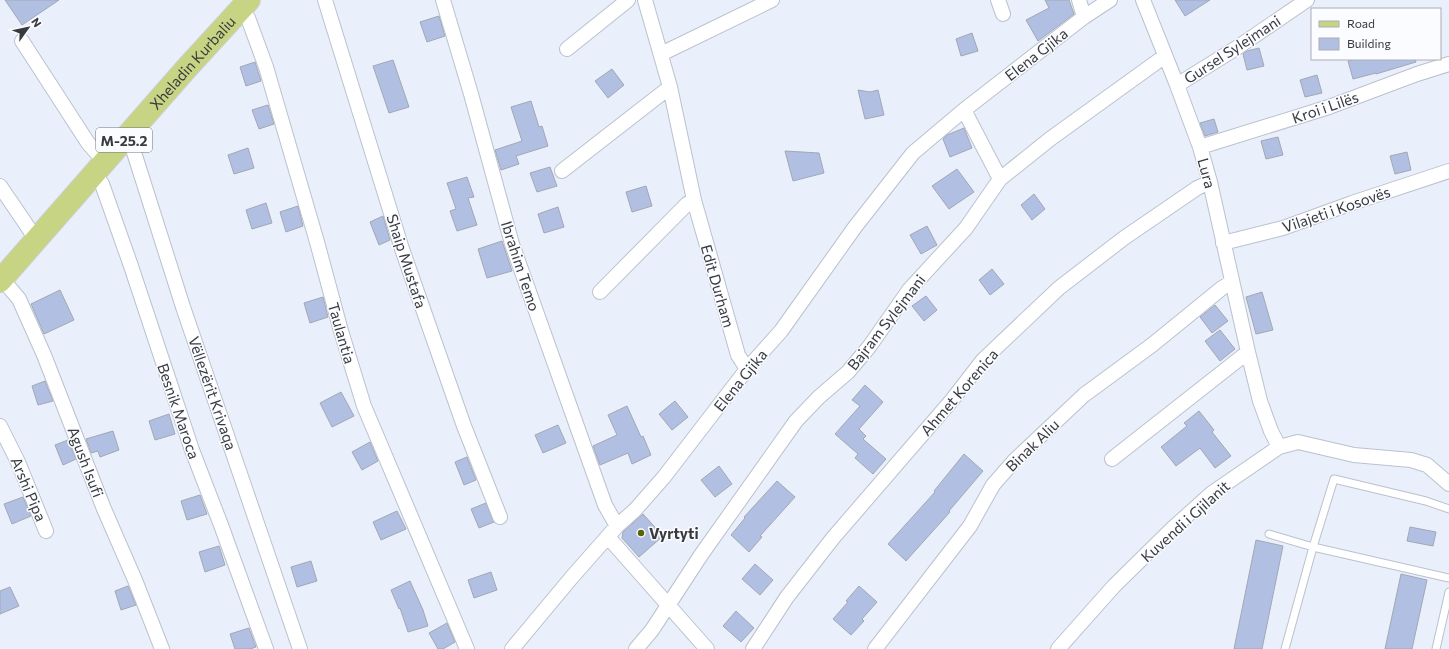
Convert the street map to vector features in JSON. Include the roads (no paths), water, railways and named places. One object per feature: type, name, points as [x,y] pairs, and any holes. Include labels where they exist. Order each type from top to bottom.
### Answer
[{"type":"main road","name":"Xheladin Kurbaliu","points":[[1,280],[245,4]]},
{"type":"street","name":"Shaip Mustafa","points":[[325,0],[402,248],[464,426],[500,517]]},
{"type":"street","name":"Ibrahim Temo","points":[[443,0],[471,94],[512,244],[605,504],[618,526]]},
{"type":"street","points":[[567,49],[628,0]]},
{"type":"street","name":"Edit Durham","points":[[645,0],[670,87],[694,200],[738,355],[747,369]]},
{"type":"street","points":[[661,54],[772,0]]},
{"type":"street","points":[[998,0],[1003,14]]},
{"type":"street","points":[[1079,0],[1084,17]]},
{"type":"street","name":"Elena Gjika","points":[[512,649],[572,577],[664,477],[747,369],[781,331],[855,227],[913,154],[964,110],[1084,17],[1110,0]]},
{"type":"street","name":"Lura","points":[[1143,0],[1200,147],[1210,182],[1260,401],[1279,447]]},
{"type":"street","name":"Gursel Sylejmani","points":[[1177,86],[1307,0]]},
{"type":"street","name":"Taulantia","points":[[245,4],[248,18],[266,67],[317,242],[341,331],[364,406],[467,649]]},
{"type":"street","points":[[22,41],[88,143],[100,168]]},
{"type":"street","name":"Bajram Sylejmani","points":[[636,649],[652,630],[701,555],[796,421],[818,397],[848,372],[869,347],[909,290],[966,228],[1000,179],[1050,139],[1165,56]]},
{"type":"street","name":"Kroi i Lilës","points":[[1200,147],[1329,107],[1417,74],[1449,64]]},
{"type":"street","points":[[562,171],[670,87]]},
{"type":"street","points":[[964,110],[1000,179]]},
{"type":"street","name":"Vëllezërit Krivaqa","points":[[125,138],[132,146],[186,315],[300,649]]},
{"type":"street","name":"Besnik Maroca","points":[[100,168],[102,184],[192,450],[266,649]]},
{"type":"street","name":"Vilajeti i Kosovës","points":[[1223,243],[1283,228],[1352,203],[1449,171]]},
{"type":"street","name":"Ahmet Korenica","points":[[753,649],[787,597],[833,538],[952,400],[983,360],[1059,288],[1124,238],[1197,188],[1210,182]]},
{"type":"street","points":[[0,186],[36,239]]},
{"type":"street","points":[[600,292],[687,204],[694,200]]},
{"type":"street","name":"Agush Isufi","points":[[1,280],[19,299],[44,355],[104,509],[136,580],[162,649]]},
{"type":"street","name":"Binak Aliu","points":[[875,649],[970,526],[993,485],[1014,462],[1084,395],[1152,345],[1222,288],[1232,282]]},
{"type":"street","points":[[1112,459],[1248,352]]},
{"type":"street","name":"Arshi Pipa","points":[[0,426],[18,462],[46,531]]},
{"type":"street","name":"Kuvendi i Gjilanit","points":[[1058,649],[1114,586],[1173,528],[1212,493],[1279,447],[1298,442],[1354,455],[1411,460],[1427,465],[1449,484]]},
{"type":"street","points":[[608,537],[707,649]]},
{"type":"lane","points":[[1285,649],[1313,547],[1334,479],[1426,501],[1449,509]]},
{"type":"lane","points":[[1269,534],[1313,547],[1449,578]]},
{"type":"lane","points":[[1436,649],[1449,592]]},
{"type":"place","name":"Vyrtyti","points":[[641,533]]}]
